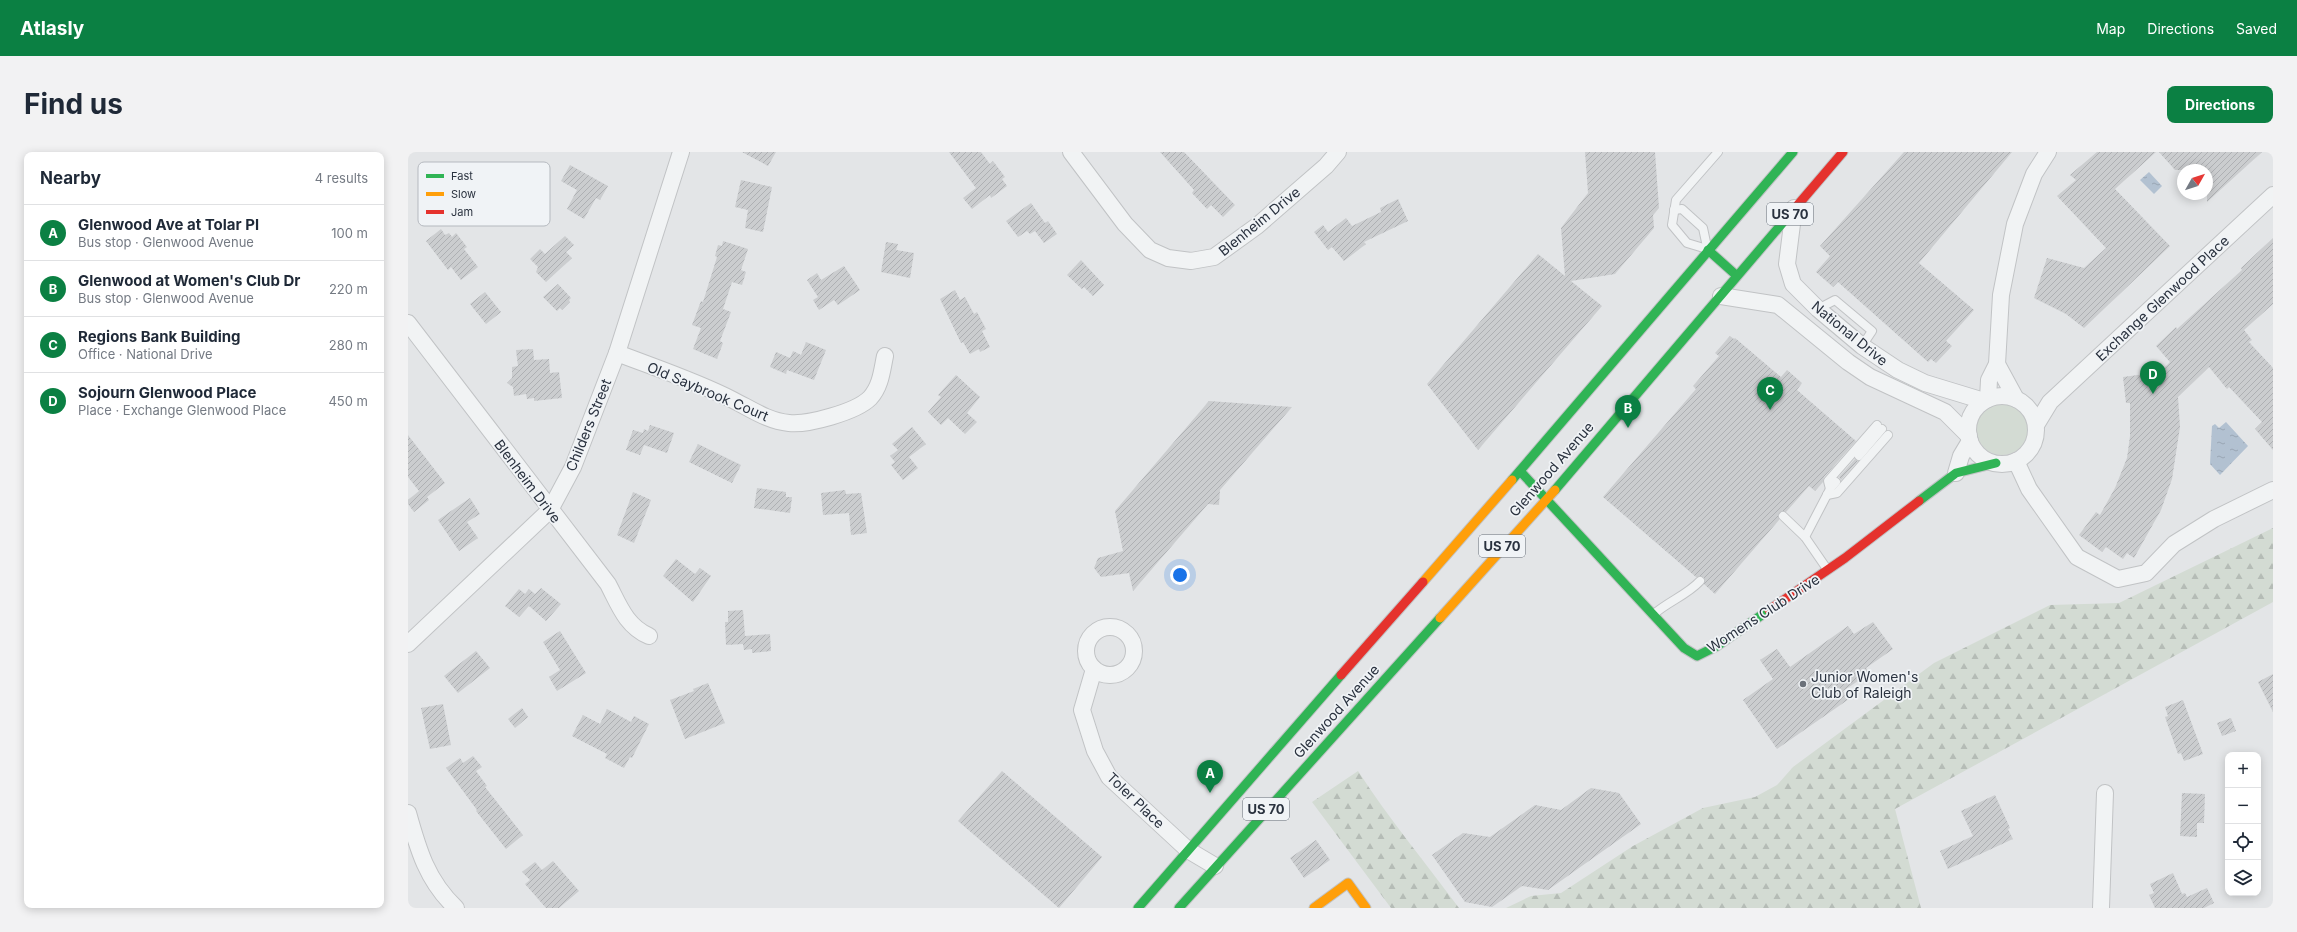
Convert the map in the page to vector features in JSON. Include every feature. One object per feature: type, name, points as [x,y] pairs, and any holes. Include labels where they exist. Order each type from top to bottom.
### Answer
[{"type":"main road","name":"Glenwood Avenue","points":[[1138,908],[1520,471],[1793,152]]},
{"type":"main road","name":"Glenwood Avenue","points":[[1179,908],[1215,866],[1546,500],[1721,296],[1736,275],[1843,152]]},
{"type":"main road","points":[[1708,250],[1736,275]]},
{"type":"main road","name":"Womens Club Drive","points":[[1520,471],[1653,616],[1684,648],[1697,656],[1717,646],[1828,570],[1956,473],[1996,463]]},
{"type":"main road","points":[[1314,908],[1348,883],[1366,908]]},
{"type":"street","name":"Childers Street","points":[[408,644],[550,510],[573,467],[617,353],[681,152]]},
{"type":"street","name":"Blenheim Drive","points":[[1071,152],[1125,224],[1150,250],[1168,258],[1191,261],[1214,257],[1251,230],[1326,166],[1338,152]]},
{"type":"street","points":[[1986,400],[1990,380],[1997,364],[2001,295],[2015,224],[2034,174],[2048,152]]},
{"type":"street","name":"Exchange Glenwood Place","points":[[2036,425],[2050,402],[2273,195]]},
{"type":"street","name":"National Drive","points":[[1794,208],[1787,264],[1793,284],[1818,309],[1862,346],[1898,370],[1925,383],[1986,400]]},
{"type":"street","name":"National Drive","points":[[1721,296],[1778,305],[1859,370],[1870,377],[1945,412],[1970,439]]},
{"type":"street","name":"Blenheim Drive","points":[[408,323],[608,584],[625,616],[637,630],[649,636]]},
{"type":"street","name":"Old Saybrook Court","points":[[617,353],[733,400],[763,416],[790,423],[823,418],[847,411],[870,398],[881,380],[885,356]]},
{"type":"street","points":[[1970,439],[1981,456],[1996,463],[2016,461],[2025,455],[2032,446],[2036,436],[2036,425],[2032,414],[2020,401],[1997,364]]},
{"type":"street","points":[[1956,473],[1961,456],[1970,439],[1971,416],[1986,400],[1997,396],[2020,401],[2050,402]]},
{"type":"street","points":[[2016,461],[2029,489],[2077,557],[2118,579],[2146,573],[2174,544],[2214,519],[2273,490]]},
{"type":"street","name":"Toler Place","points":[[1094,669],[1082,710],[1095,751],[1110,777],[1188,850],[1215,866]]},
{"type":"street","points":[[2101,908],[2105,793]]},
{"type":"street","points":[[408,813],[420,857],[445,898],[456,908]]},
{"type":"lane","points":[[1708,250],[1686,243],[1672,225],[1674,210],[1680,196],[1718,152]]},
{"type":"lane","points":[[1674,210],[1682,209],[1703,228],[1708,250]]},
{"type":"lane","points":[[1859,456],[1882,430]]},
{"type":"lane","points":[[1828,492],[1837,493],[1882,430]]},
{"type":"lane","points":[[1828,492],[1828,481],[1882,430]]},
{"type":"lane","points":[[1805,537],[1828,492],[1836,482]]},
{"type":"lane","points":[[1782,516],[1805,537],[1828,570]]},
{"type":"lane","points":[[1653,616],[1668,602],[1692,590],[1700,581]]},
{"type":"green space","points":[[2002,403],[2016,407],[2024,415],[2028,429],[2024,443],[2016,451],[2002,455],[1988,451],[1980,443],[1976,429],[1980,415],[1988,407]]},
{"type":"green space","points":[[2273,528],[2273,602],[1895,809],[1921,908],[1506,908],[1531,896],[1561,893],[1633,846],[1703,808],[1755,797],[1777,785],[1793,767],[1934,663],[2050,605],[2119,603]]},
{"type":"green space","points":[[1358,771],[1459,908],[1391,908],[1312,802]]},
{"type":"water","points":[[2149,172],[2162,186],[2154,194],[2140,180]]},
{"type":"water","points":[[2226,422],[2248,446],[2220,475],[2210,464],[2212,426],[2215,424],[2219,428]]},
{"type":"building","points":[[742,152],[776,152],[768,166]]},
{"type":"building","points":[[949,152],[981,152],[990,164],[993,161],[1005,177],[1002,179],[1007,186],[991,198],[990,195],[972,209],[963,198],[976,188]]},
{"type":"building","points":[[1160,152],[1184,152],[1235,205],[1223,217],[1211,205],[1207,209],[1192,193],[1194,190]]},
{"type":"building","points":[[1585,152],[1655,152],[1659,208],[1653,215],[1654,228],[1615,274],[1571,281],[1602,306],[1478,450],[1427,384],[1538,254],[1565,276],[1561,228],[1588,193]]},
{"type":"building","points":[[1904,152],[2012,152],[1919,263],[1974,310],[1946,341],[1952,346],[1936,363],[1931,359],[1928,362],[1838,282],[1833,287],[1816,272],[1830,256],[1820,246]]},
{"type":"building","points":[[2097,152],[2156,152],[2115,189],[2170,246],[2084,328],[2066,314],[2034,298],[2047,258],[2084,268],[2106,248],[2057,196],[2076,180],[2070,175]]},
{"type":"building","points":[[2159,152],[2262,152],[2213,197],[2213,164],[2177,164],[2177,170],[2175,170]]},
{"type":"building","points":[[570,165],[608,186],[600,200],[596,198],[584,219],[567,209],[577,190],[561,181]]},
{"type":"building","points":[[741,180],[772,187],[763,232],[745,228],[748,210],[735,207]]},
{"type":"building","points":[[1398,199],[1408,221],[1364,242],[1366,244],[1344,261],[1332,247],[1328,250],[1314,232],[1323,225],[1328,232],[1346,218],[1352,226],[1381,212],[1380,208]]},
{"type":"building","points":[[1031,203],[1045,223],[1048,221],[1057,234],[1044,243],[1035,231],[1030,234],[1027,231],[1018,237],[1006,221]]},
{"type":"building","points":[[441,229],[445,235],[449,233],[452,237],[456,233],[467,247],[464,249],[478,267],[461,280],[451,267],[448,270],[426,241]]},
{"type":"building","points":[[565,236],[574,245],[566,252],[572,258],[546,282],[536,272],[538,267],[530,259],[540,249],[545,254]]},
{"type":"building","points":[[2273,238],[2273,304],[2244,330],[2252,340],[2249,342],[2273,368],[2273,450],[2255,429],[2262,422],[2229,387],[2227,389],[2209,367],[2178,397],[2180,427],[2172,479],[2161,510],[2134,558],[2127,553],[2123,559],[2106,547],[2102,552],[2079,535],[2096,512],[2100,515],[2115,488],[2127,458],[2130,436],[2130,403],[2126,403],[2123,377],[2160,372],[2170,362],[2156,346],[2242,270],[2241,268]]},
{"type":"building","points":[[723,241],[748,249],[741,270],[746,272],[742,285],[732,282],[723,309],[731,312],[720,341],[723,343],[717,359],[693,349],[701,328],[692,325],[701,301],[703,302],[717,257],[715,256],[718,245],[722,246]]},
{"type":"building","points":[[886,242],[898,244],[896,250],[914,253],[910,278],[881,272]]},
{"type":"building","points":[[1081,260],[1104,285],[1093,296],[1084,287],[1082,289],[1067,275]]},
{"type":"building","points":[[844,266],[860,290],[838,305],[834,300],[819,310],[813,300],[818,297],[807,280],[817,273],[821,280]]},
{"type":"building","points":[[558,284],[571,298],[569,300],[570,302],[562,310],[560,308],[557,311],[543,297]]},
{"type":"building","points":[[955,290],[960,300],[965,297],[974,314],[977,312],[986,329],[982,331],[990,347],[980,352],[979,349],[970,354],[963,342],[961,343],[940,299]]},
{"type":"building","points":[[485,292],[501,312],[486,324],[470,304]]},
{"type":"building","points":[[1730,336],[1734,339],[1735,338],[1781,377],[1787,370],[1802,383],[1797,390],[1856,441],[1824,477],[1823,482],[1815,491],[1809,486],[1786,512],[1779,513],[1779,520],[1715,594],[1704,584],[1704,577],[1696,577],[1603,497],[1696,389],[1693,386],[1719,356],[1715,353]]},
{"type":"building","points":[[806,342],[826,350],[814,380],[787,370],[786,374],[770,367],[776,352],[790,358],[793,351],[801,355]]},
{"type":"building","points":[[533,349],[534,360],[549,359],[550,373],[559,372],[562,398],[534,401],[534,398],[527,399],[526,394],[514,396],[513,387],[507,383],[512,378],[512,367],[518,366],[516,350]]},
{"type":"building","points":[[956,375],[980,397],[967,413],[977,422],[965,434],[948,418],[941,425],[928,412],[941,397],[938,395]]},
{"type":"building","points":[[1209,401],[1292,407],[1220,490],[1219,505],[1208,504],[1133,591],[1129,573],[1101,577],[1094,568],[1098,558],[1123,551],[1115,511]]},
{"type":"building","points":[[650,425],[674,433],[667,453],[644,445],[640,455],[626,450],[633,430],[643,433],[644,429],[648,431]]},
{"type":"building","points":[[912,427],[926,444],[909,457],[918,468],[903,480],[891,465],[895,462],[890,456],[898,450],[892,444]]},
{"type":"building","points":[[408,435],[445,483],[427,497],[429,500],[414,512],[408,504],[408,500],[419,491],[408,477]]},
{"type":"building","points":[[698,444],[741,465],[732,483],[689,462]]},
{"type":"building","points":[[1855,459],[1858,461],[1841,480],[1839,477]]},
{"type":"building","points":[[757,488],[786,492],[786,497],[792,497],[790,513],[754,508]]},
{"type":"building","points":[[845,490],[846,494],[861,493],[867,533],[851,535],[849,513],[823,515],[821,493]]},
{"type":"building","points":[[633,492],[651,500],[634,543],[617,535]]},
{"type":"building","points":[[470,498],[480,514],[467,522],[478,538],[459,551],[438,520]]},
{"type":"building","points":[[676,559],[695,574],[700,568],[711,576],[693,602],[663,576]]},
{"type":"building","points":[[541,588],[561,604],[546,621],[529,606],[519,617],[505,606],[519,589],[525,594],[529,589],[535,594]]},
{"type":"building","points":[[743,610],[745,636],[770,634],[771,651],[752,653],[752,649],[744,650],[743,644],[726,645],[725,622],[728,622],[728,611]]},
{"type":"building","name":"Junior Women's Club of Raleigh","points":[[1873,622],[1893,649],[1866,668],[1870,673],[1843,691],[1849,699],[1777,749],[1743,700],[1773,679],[1760,660],[1777,649],[1790,667],[1848,626],[1854,634]]},
{"type":"building","points":[[560,631],[586,673],[557,691],[549,677],[560,670],[543,642]]},
{"type":"building","points":[[476,651],[490,668],[458,693],[444,676]]},
{"type":"building","points":[[2273,674],[2273,712],[2258,682]]},
{"type":"building","points":[[708,683],[725,723],[685,739],[670,700],[694,691],[693,689]]},
{"type":"building","points":[[2183,700],[2203,754],[2184,761],[2181,753],[2178,754],[2165,717],[2168,716],[2165,707]]},
{"type":"building","points":[[443,704],[451,745],[430,749],[421,708]]},
{"type":"building","points":[[522,708],[528,717],[515,728],[508,719]]},
{"type":"building","points":[[607,709],[631,722],[634,716],[649,724],[632,758],[630,757],[624,768],[605,758],[607,754],[572,736],[583,715],[600,724]]},
{"type":"building","points":[[2231,718],[2236,731],[2222,736],[2217,723]]},
{"type":"building","points":[[473,756],[482,767],[476,771],[487,786],[485,787],[523,835],[506,849],[476,811],[477,810],[446,768],[460,758],[463,763]]},
{"type":"building","points":[[1002,771],[1102,857],[1059,908],[958,821]]},
{"type":"building","points":[[1591,788],[1619,793],[1641,824],[1548,890],[1522,886],[1492,907],[1465,902],[1432,855],[1463,833],[1490,837],[1535,805],[1561,810]]},
{"type":"building","points":[[2182,793],[2205,794],[2204,823],[2197,823],[2197,837],[2180,836]]},
{"type":"building","points":[[1995,795],[2010,828],[2008,829],[2013,839],[1948,869],[1940,851],[1973,836],[1961,811]]},
{"type":"building","points":[[1316,840],[1330,860],[1304,878],[1290,858]]},
{"type":"building","points":[[553,861],[579,891],[559,908],[546,908],[525,884],[530,880],[522,872],[535,862],[542,870]]},
{"type":"building","points":[[2173,873],[2182,894],[2185,893],[2187,897],[2207,888],[2214,903],[2204,908],[2155,908],[2149,895],[2154,893],[2150,884]]},
{"type":"traffic: fast","points":[[1512,480],[1793,152]]},
{"type":"traffic: fast","points":[[1555,490],[1785,220]]},
{"type":"traffic: fast","points":[[1708,250],[1736,275]]},
{"type":"traffic: fast","points":[[1919,501],[1956,473],[1996,463]]},
{"type":"traffic: fast","points":[[1520,471],[1684,648],[1697,656],[1717,646],[1769,610]]},
{"type":"traffic: fast","points":[[1179,908],[1440,618]]},
{"type":"traffic: fast","points":[[1138,908],[1341,675]]},
{"type":"traffic: slow","points":[[1423,582],[1512,480]]},
{"type":"traffic: slow","points":[[1440,618],[1555,490]]},
{"type":"traffic: slow","points":[[1314,908],[1348,883],[1366,908]]},
{"type":"traffic: jam","points":[[1785,220],[1843,152]]},
{"type":"traffic: jam","points":[[1769,610],[1845,558],[1919,501]]},
{"type":"traffic: jam","points":[[1341,675],[1423,582]]},
{"type":"place","name":"Sojourn Glenwood Place","points":[[2153,394]]},
{"type":"place","name":"Regions Bank Building","points":[[1770,410]]},
{"type":"place","name":"Glenwood at Women's Club Dr","points":[[1628,428]]},
{"type":"place","name":"Junior Women's Club of Raleigh","points":[[1803,684]]},
{"type":"place","name":"Glenwood Ave at Tolar Pl","points":[[1210,793]]}]
